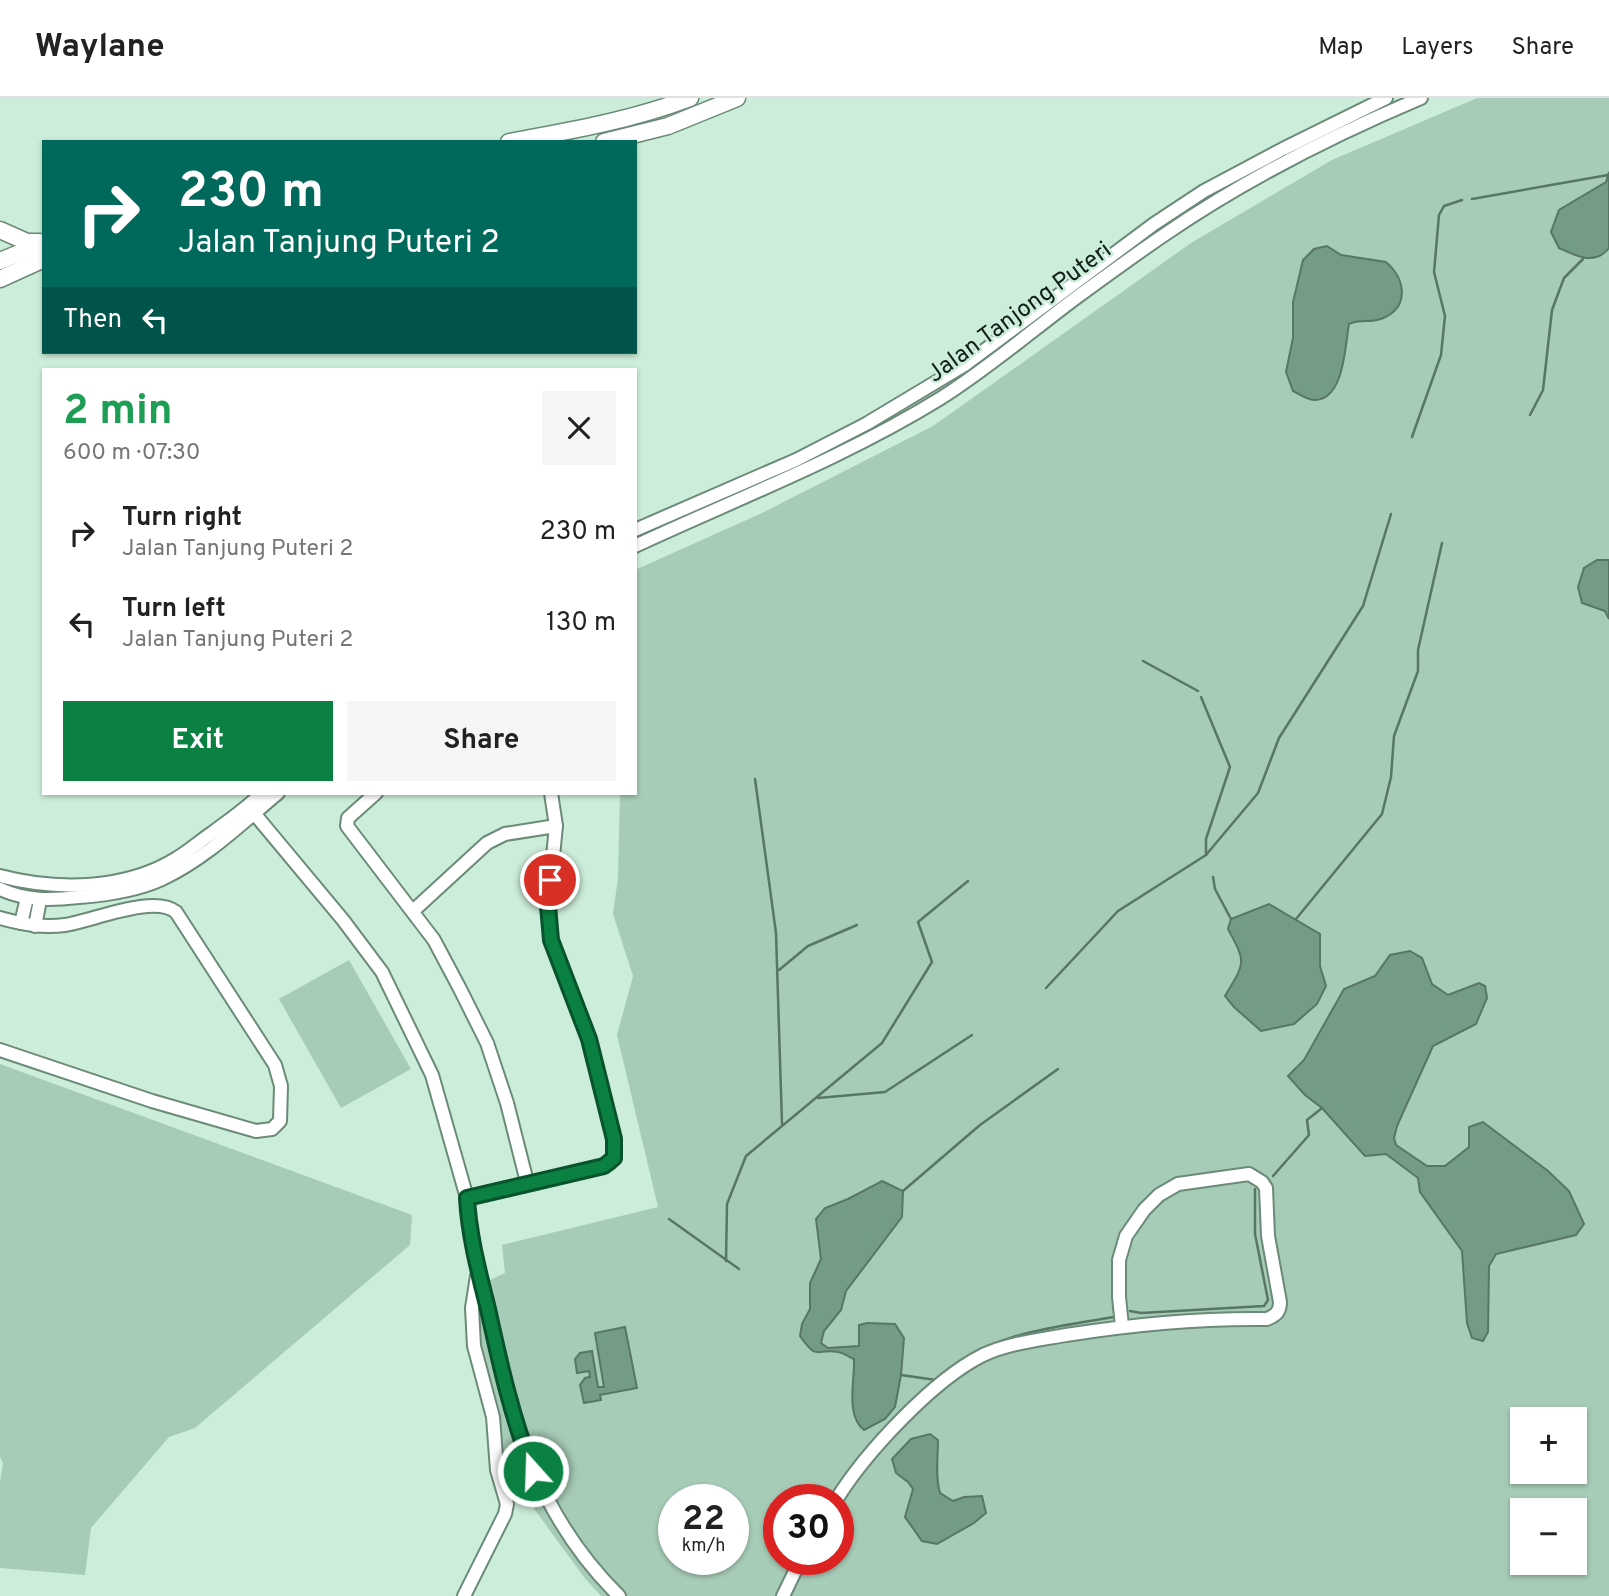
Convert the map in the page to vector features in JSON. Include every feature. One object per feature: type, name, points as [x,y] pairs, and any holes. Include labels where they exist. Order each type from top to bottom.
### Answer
[{"type":"main road","points":[[519,140],[629,117],[690,98]]},
{"type":"main road","points":[[612,140],[668,126],[737,98]]},
{"type":"main road","points":[[0,230],[27,242],[42,242]]},
{"type":"main road","points":[[0,236],[5,269]]},
{"type":"main road","points":[[5,269],[42,243]]},
{"type":"main road","points":[[5,269],[42,260]]},
{"type":"street","name":"Jalan Tanjong Puteri","points":[[637,529],[796,460],[866,424],[966,364],[1154,224],[1204,191],[1386,98]]},
{"type":"street","name":"Jalan Tanjong Puteri","points":[[637,545],[802,473],[939,399],[1212,203],[1287,160],[1421,98]]},
{"type":"street","points":[[1204,191],[1212,203]]},
{"type":"street","points":[[0,889],[34,899],[95,896],[138,888],[186,866],[251,810],[261,795]]},
{"type":"street","points":[[121,880],[176,859],[275,795]]},
{"type":"street","points":[[374,795],[352,814],[346,822],[347,826],[434,940],[487,1042],[507,1103],[527,1182]]},
{"type":"street","points":[[467,1198],[604,1166],[610,1163],[615,1153],[614,1139],[589,1039],[551,940],[548,906],[556,827],[551,795]]},
{"type":"street","points":[[251,810],[343,920],[382,972],[396,997],[432,1075],[467,1198],[478,1265],[508,1400],[533,1471],[546,1500],[569,1536],[619,1596]]},
{"type":"street","points":[[413,911],[487,843],[505,834],[556,827]]},
{"type":"street","points":[[0,876],[44,885],[134,880],[138,888]]},
{"type":"street","points":[[21,923],[34,899]]},
{"type":"street","points":[[34,899],[35,926]]},
{"type":"street","points":[[0,918],[35,926],[66,925],[150,906],[170,907],[176,912],[275,1065],[281,1086],[280,1121],[272,1129],[256,1131],[152,1101],[0,1050]]},
{"type":"street","points":[[849,1484],[894,1429],[956,1372],[984,1354],[1017,1343],[1122,1326],[1209,1318],[1267,1319],[1275,1315],[1280,1309],[1280,1302],[1268,1236],[1266,1188],[1262,1182],[1249,1174],[1178,1184],[1159,1195],[1144,1210],[1126,1236],[1119,1260],[1122,1326]]},
{"type":"street","points":[[464,1596],[505,1514],[507,1503],[497,1469],[493,1417],[474,1346],[472,1308],[478,1265]]},
{"type":"street","points":[[783,1596],[793,1575]]},
{"type":"shaded area","points":[[1477,98],[1609,98],[1609,1596],[601,1596],[518,1487],[497,1470],[474,1346],[477,1286],[505,1273],[502,1245],[658,1207],[617,1035],[633,976],[613,914],[618,878],[620,795],[637,795],[637,569],[762,513],[933,426],[1191,243],[1332,160]]},
{"type":"shaded area","points":[[1609,172],[1609,248],[1598,257],[1585,258],[1559,248],[1551,232],[1559,210],[1606,182]]},
{"type":"shaded area","points":[[1327,246],[1341,255],[1386,262],[1398,277],[1402,293],[1397,308],[1390,314],[1377,320],[1349,324],[1337,382],[1332,392],[1324,398],[1314,400],[1293,391],[1286,372],[1293,338],[1293,302],[1303,260],[1314,249]]},
{"type":"shaded area","points":[[1597,560],[1609,560],[1609,619],[1605,611],[1582,603],[1578,587],[1584,568]]},
{"type":"shaded area","points":[[1269,904],[1320,934],[1320,966],[1326,986],[1317,1004],[1294,1024],[1261,1031],[1225,996],[1241,963],[1238,949],[1228,929],[1231,919]]},
{"type":"shaded area","points":[[1410,951],[1422,958],[1432,984],[1448,995],[1479,983],[1485,986],[1487,998],[1476,1024],[1433,1046],[1397,1126],[1394,1138],[1396,1145],[1427,1166],[1445,1166],[1469,1147],[1469,1127],[1483,1122],[1548,1171],[1569,1191],[1584,1224],[1576,1235],[1496,1254],[1489,1266],[1488,1332],[1483,1341],[1472,1338],[1467,1323],[1462,1251],[1420,1192],[1418,1178],[1386,1154],[1365,1156],[1322,1108],[1305,1095],[1288,1076],[1304,1060],[1344,989],[1375,976],[1390,955]]},
{"type":"shaded area","points":[[349,960],[411,1069],[341,1108],[279,999]]},
{"type":"shaded area","points":[[0,1064],[412,1215],[410,1245],[195,1428],[169,1437],[91,1528],[85,1575],[0,1568],[0,1482],[3,1464],[0,1456]]},
{"type":"shaded area","points":[[882,1181],[903,1191],[902,1217],[846,1291],[841,1310],[824,1331],[821,1343],[828,1348],[859,1346],[859,1325],[867,1323],[895,1324],[904,1338],[895,1407],[885,1419],[864,1430],[858,1424],[853,1406],[854,1359],[838,1352],[814,1351],[800,1336],[802,1324],[810,1309],[810,1283],[821,1259],[816,1219],[825,1208]]},
{"type":"shaded area","points":[[625,1327],[637,1388],[600,1395],[601,1400],[584,1403],[580,1385],[585,1378],[590,1377],[589,1371],[577,1373],[575,1359],[580,1353],[592,1351],[598,1387],[604,1387],[595,1333]]},
{"type":"shaded area","points":[[930,1434],[938,1440],[937,1474],[940,1493],[953,1501],[982,1496],[986,1513],[937,1544],[922,1541],[905,1517],[913,1489],[896,1473],[892,1459],[911,1439]]},
{"type":"waterway","points":[[1472,199],[1608,175]]},
{"type":"waterway","points":[[1412,437],[1441,355],[1445,316],[1434,272],[1439,215],[1444,206],[1462,200]]},
{"type":"waterway","points":[[1530,415],[1543,390],[1552,310],[1564,278],[1583,259]]},
{"type":"waterway","points":[[1046,988],[1118,911],[1206,855],[1258,793],[1279,738],[1363,606],[1391,514]]},
{"type":"waterway","points":[[1296,919],[1382,814],[1391,777],[1394,736],[1418,671],[1418,650],[1442,543]]},
{"type":"waterway","points":[[1143,661],[1198,691]]},
{"type":"waterway","points":[[1201,697],[1230,767],[1206,839],[1206,855]]},
{"type":"waterway","points":[[755,779],[776,933],[782,1124]]},
{"type":"waterway","points":[[1213,877],[1215,889],[1231,919]]},
{"type":"waterway","points":[[726,1261],[727,1204],[746,1156],[882,1043],[932,962],[918,922],[968,881]]},
{"type":"waterway","points":[[779,970],[808,946],[857,925]]},
{"type":"waterway","points":[[818,1098],[885,1092],[972,1035]]},
{"type":"waterway","points":[[903,1191],[980,1125],[1058,1069]]},
{"type":"waterway","points":[[1273,1176],[1309,1135],[1307,1120],[1322,1108]]},
{"type":"waterway","points":[[1130,1311],[1141,1313],[1264,1306],[1268,1300],[1255,1234],[1255,1189]]},
{"type":"waterway","points":[[669,1219],[739,1269]]},
{"type":"waterway","points":[[943,1374],[962,1360],[1003,1340],[1114,1317],[1115,1314]]},
{"type":"waterway","points":[[901,1375],[936,1380]]},
{"type":"route","points":[[533,1471],[508,1400],[478,1265],[467,1198],[604,1166],[614,1158],[614,1139],[589,1039],[551,940],[548,906],[550,880]]}]
